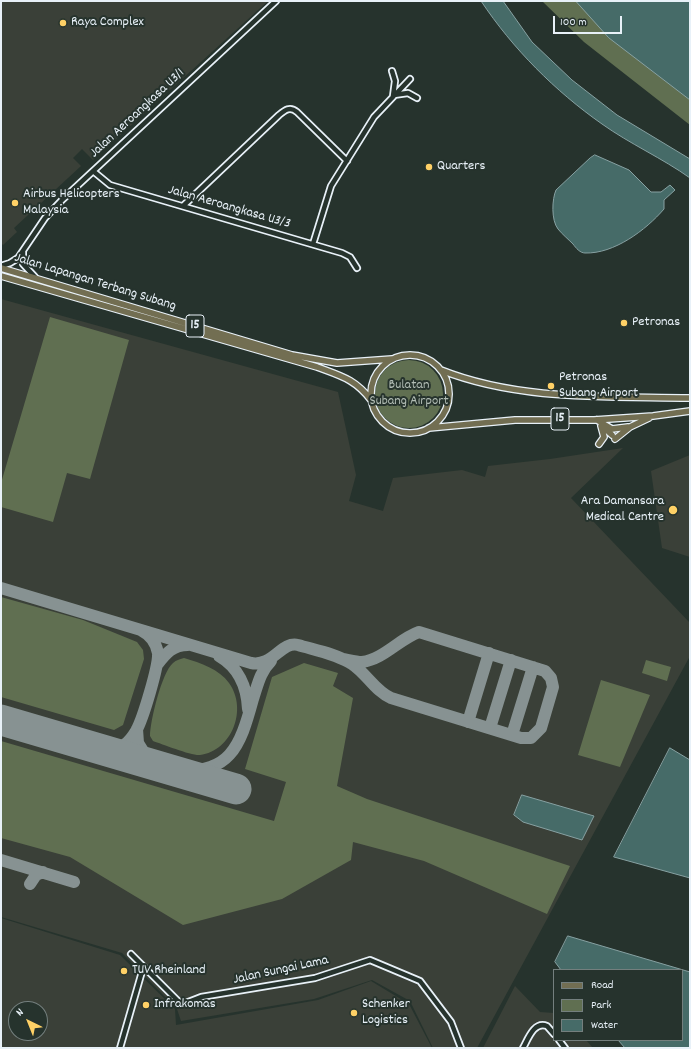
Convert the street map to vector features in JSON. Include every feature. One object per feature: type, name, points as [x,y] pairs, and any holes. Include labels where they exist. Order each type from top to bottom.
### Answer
[{"type":"main road","name":"Jalan Lapangan Terbang Subang","points":[[1,267],[292,355],[337,363],[392,359]]},
{"type":"main road","name":"Jalan Lapangan Terbang Subang","points":[[1,276],[317,367],[348,378],[362,388],[371,400]]},
{"type":"main road","name":"15","points":[[441,370],[447,385],[448,402],[438,421],[429,428],[408,434],[397,432],[387,427],[379,420],[371,400],[371,388],[375,376],[382,367],[392,359],[405,356],[421,357],[430,361],[441,370],[472,381],[529,391],[604,396],[690,398]]},
{"type":"main road","name":"15","points":[[429,428],[515,420],[597,422],[690,411]]},
{"type":"main road","points":[[597,422],[613,437],[653,416]]},
{"type":"main road","points":[[597,422],[612,429],[630,427]]},
{"type":"main road","points":[[597,422],[604,437],[599,444]]},
{"type":"street","name":"Jalan Aeroangkasa U3/1","points":[[1,267],[14,261],[23,252],[45,218],[93,171],[276,1]]},
{"type":"street","points":[[392,71],[395,81],[393,96]]},
{"type":"street","points":[[313,244],[328,191],[374,117],[410,79]]},
{"type":"street","points":[[393,96],[400,93],[408,94],[417,98]]},
{"type":"street","points":[[183,206],[279,115],[288,109],[294,109],[347,161]]},
{"type":"street","name":"Jalan Aeroangkasa U3/3","points":[[93,171],[110,185],[346,254],[354,261],[357,268]]},
{"type":"street","points":[[23,252],[23,264],[35,278]]},
{"type":"street","name":"Jalan Sungai Lama","points":[[131,954],[179,1002],[183,1004],[201,997],[315,978],[370,960],[420,981],[451,1022],[461,1048]]},
{"type":"street","points":[[120,1048],[141,975]]},
{"type":"street","points":[[523,1048],[532,1030],[540,1025],[547,1026],[553,1033]]},
{"type":"shaded area","points":[[1,1],[268,1],[93,160],[82,149],[73,158],[81,166],[14,228],[17,232],[3,245],[1,243]]},
{"type":"shaded area","points":[[1,299],[338,392],[356,475],[349,501],[383,511],[393,478],[462,470],[485,477],[488,466],[550,459],[623,448],[571,498],[690,623],[690,656],[477,1048],[433,1048],[410,1001],[372,980],[314,999],[181,1021],[177,1009],[122,953],[1,917]]},
{"type":"shaded area","name":"Ara Damansara Medical Centre","points":[[690,455],[690,557],[662,548],[651,471]]},
{"type":"shaded area","points":[[1,918],[120,955],[175,1009],[176,1025],[318,1000],[371,981],[409,1004],[432,1048],[1,1048]]},
{"type":"shaded area","points":[[515,986],[540,1012],[553,1013],[553,1041],[587,1041],[593,1048],[483,1048]]},
{"type":"green space","points":[[542,1],[690,1],[690,125],[584,42]]},
{"type":"green space","points":[[50,317],[129,340],[90,479],[67,473],[53,522],[1,507],[1,483]]},
{"type":"green space","name":"Bulatan Subang Airport","points":[[409,360],[422,363],[433,370],[440,381],[443,394],[440,407],[433,418],[422,425],[409,428],[396,425],[385,418],[378,407],[375,394],[378,381],[385,370],[396,363]]},
{"type":"green space","points":[[1,597],[83,620],[137,642],[143,650],[144,659],[123,725],[114,730],[1,697]]},
{"type":"green space","points":[[184,658],[203,664],[215,670],[225,678],[235,693],[237,705],[237,716],[234,727],[228,737],[221,746],[211,752],[200,755],[184,752],[153,741],[150,736],[154,709],[165,676],[173,663]]},
{"type":"green space","points":[[646,660],[671,667],[667,681],[642,673]]},
{"type":"green space","points":[[304,663],[338,673],[333,686],[353,698],[337,786],[367,799],[570,866],[547,914],[424,861],[353,842],[351,860],[282,899],[183,925],[70,857],[1,838],[1,741],[274,821],[286,782],[245,769],[272,677]]},
{"type":"green space","points":[[601,680],[650,695],[620,767],[578,755]]},
{"type":"water","points":[[481,1],[503,1],[532,42],[572,80],[617,115],[690,159],[690,178],[602,124],[568,98],[521,52],[493,19]]},
{"type":"water","points":[[576,1],[690,1],[690,100],[609,38]]},
{"type":"water","points":[[595,155],[629,170],[651,192],[661,192],[670,185],[675,190],[664,200],[664,209],[657,217],[629,239],[607,250],[585,253],[578,250],[558,229],[553,215],[553,204],[556,190]]},
{"type":"water","points":[[670,748],[690,760],[690,878],[614,857]]},
{"type":"water","points":[[522,795],[594,816],[582,840],[523,822],[514,815]]},
{"type":"water","points":[[568,936],[680,969],[560,969],[555,962]]},
{"type":"water","points":[[683,970],[690,972],[690,1048],[625,1048],[619,1041],[683,1041]]},
{"type":"taxiway","points":[[1,588],[251,663],[265,661],[281,650],[292,645],[298,645],[326,653],[352,664],[380,691],[391,698],[521,738],[531,738],[541,728],[553,687],[551,678],[545,671],[419,632],[370,660],[360,662],[343,659]]},
{"type":"taxiway","points":[[100,749],[116,748],[126,743],[136,731],[143,715],[153,680],[158,653],[152,640],[142,631]]},
{"type":"taxiway","points":[[157,665],[170,650],[178,646],[188,645]]},
{"type":"taxiway","points":[[468,722],[489,653]]},
{"type":"taxiway","points":[[219,656],[231,666],[240,678],[246,693],[248,709]]},
{"type":"taxiway","points":[[490,728],[511,660]]},
{"type":"taxiway","points":[[172,770],[192,771],[207,768],[220,763],[229,755],[237,744],[243,731],[258,683],[267,665],[271,661]]},
{"type":"taxiway","points":[[512,735],[533,667]]},
{"type":"taxiway","points":[[137,729],[138,743],[151,764]]},
{"type":"taxiway","points":[[1,860],[74,882]]},
{"type":"taxiway","points":[[30,884],[36,875],[43,872]]},
{"type":"runway","points":[[1,720],[236,789]]},
{"type":"place","name":"Raya Complex","points":[[63,23]]},
{"type":"place","name":"Quarters","points":[[429,167]]},
{"type":"place","name":"Airbus Helicopters Malaysia","points":[[15,203]]},
{"type":"place","name":"Petronas","points":[[624,323]]},
{"type":"place","name":"Petronas Subang Airport","points":[[551,386]]},
{"type":"place","name":"Ara Damansara Medical Centre","points":[[673,510]]},
{"type":"place","name":"TUV Rheinland","points":[[124,971]]},
{"type":"place","name":"Infrakomas","points":[[146,1005]]},
{"type":"place","name":"Schenker Logistics","points":[[354,1013]]}]
